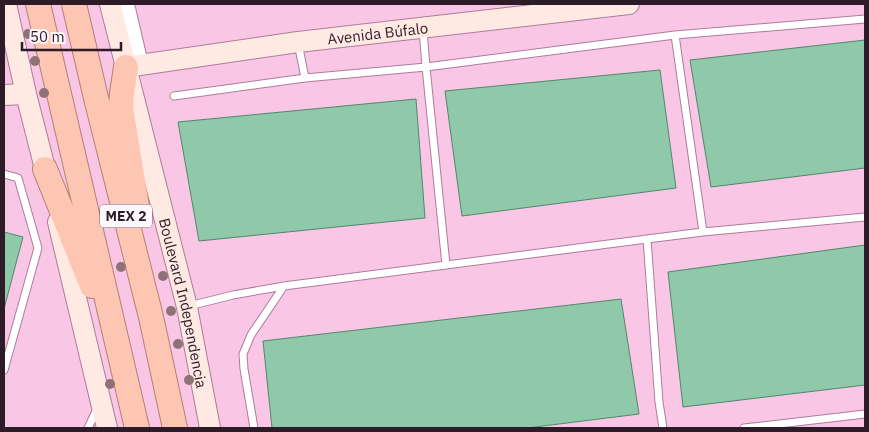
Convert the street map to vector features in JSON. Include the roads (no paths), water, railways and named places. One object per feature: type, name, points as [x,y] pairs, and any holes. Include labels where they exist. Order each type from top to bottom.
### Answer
[{"type":"highway","name":"MEX 2","points":[[38,4],[138,428]]},
{"type":"highway","name":"MEX 2","points":[[74,4],[151,317],[175,428]]},
{"type":"highway","points":[[134,65],[122,93],[121,108],[144,248],[151,317]]},
{"type":"highway","points":[[45,169],[121,359]]},
{"type":"main road","points":[[6,4],[106,428]]},
{"type":"main road","name":"Boulevard Independencia","points":[[110,4],[134,65],[187,307],[210,428]]},
{"type":"main road","name":"Avenida Búfalo","points":[[134,65],[298,42],[629,4]]},
{"type":"main road","points":[[4,95],[26,94]]},
{"type":"street","points":[[127,4],[134,65]]},
{"type":"lane","points":[[174,96],[305,78],[426,67],[674,35],[865,19]]},
{"type":"lane","points":[[423,28],[446,265]]},
{"type":"lane","points":[[674,35],[703,232]]},
{"type":"lane","points":[[298,42],[305,78]]},
{"type":"lane","points":[[4,174],[18,178],[38,248],[4,370]]},
{"type":"lane","points":[[187,307],[233,295],[284,286],[703,232],[865,217]]},
{"type":"lane","points":[[647,239],[659,402],[663,428]]},
{"type":"lane","points":[[254,428],[243,354],[251,335],[284,286]]},
{"type":"lane","points":[[88,428],[100,402]]},
{"type":"lane","points":[[744,428],[865,414]]}]
